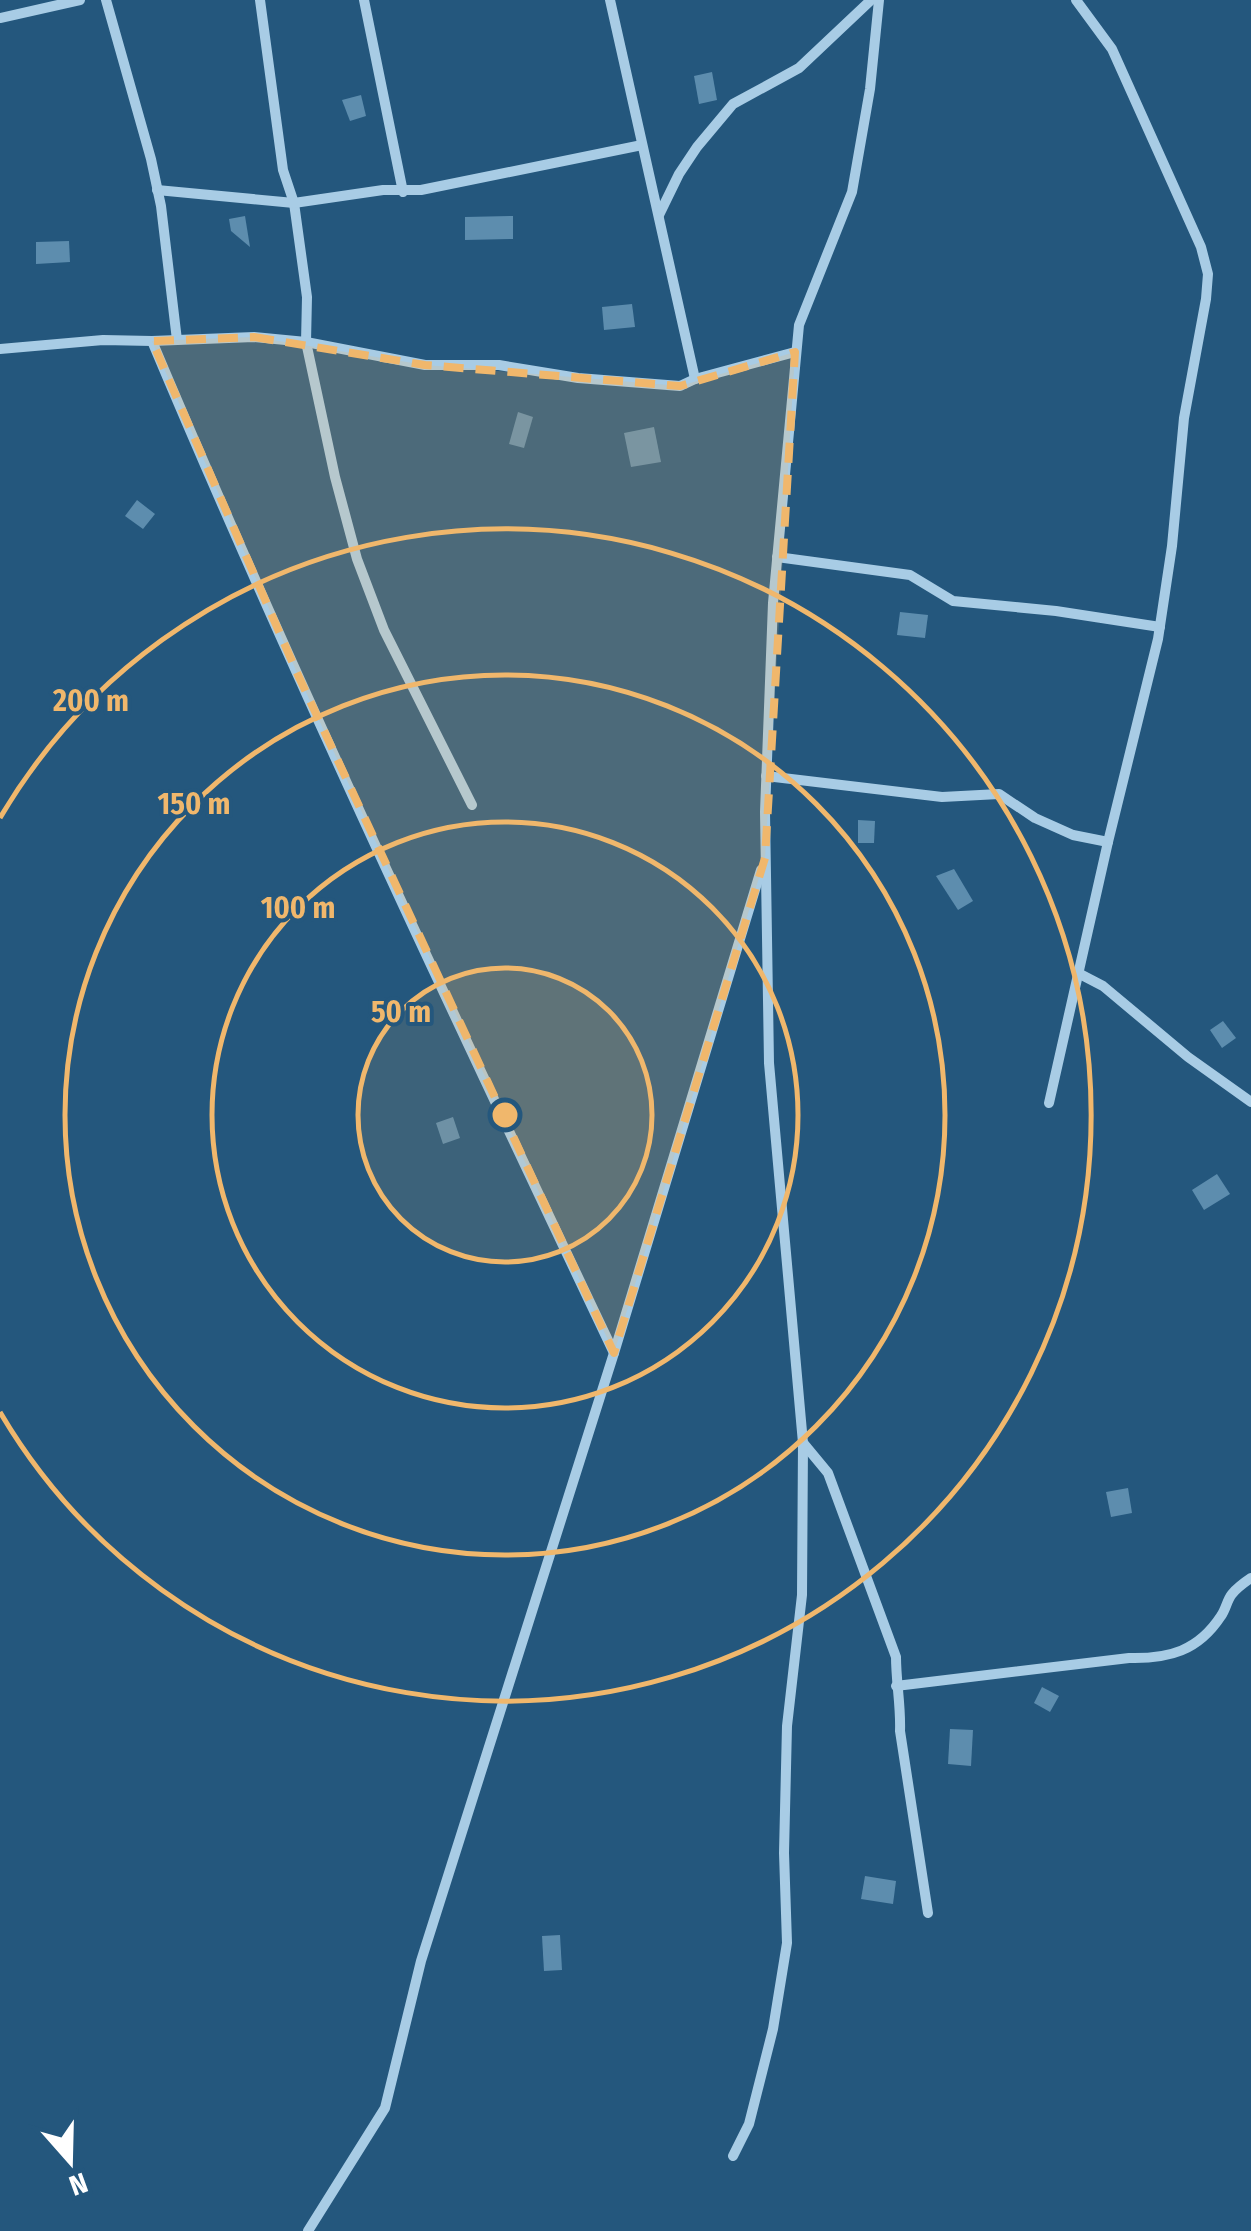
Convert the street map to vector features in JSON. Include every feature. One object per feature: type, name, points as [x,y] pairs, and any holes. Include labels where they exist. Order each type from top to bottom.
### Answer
[{"type":"street","points":[[0,18],[80,0]]},
{"type":"street","points":[[106,0],[144,127],[158,190],[177,340]]},
{"type":"street","points":[[260,0],[283,170],[294,202],[306,297],[306,342],[335,477],[357,558],[384,630],[472,805]]},
{"type":"street","points":[[364,0],[403,192]]},
{"type":"street","points":[[610,0],[695,379]]},
{"type":"street","points":[[658,216],[697,147],[733,104],[799,68],[871,0]]},
{"type":"street","points":[[733,2156],[749,2124],[787,1943],[787,1726],[802,1594],[803,1443],[769,1063],[766,776],[777,557],[799,326],[852,192],[880,0]]},
{"type":"street","points":[[1049,1102],[1160,626],[1184,418],[1208,274],[1201,248],[1112,49],[1076,0]]},
{"type":"street","points":[[158,190],[294,202],[383,190],[403,192],[642,145]]},
{"type":"street","points":[[0,348],[104,340],[254,337],[306,342],[425,365],[498,366],[578,378],[680,386],[795,352]]},
{"type":"street","points":[[152,341],[306,693],[614,1354]]},
{"type":"street","points":[[777,557],[910,575],[953,601],[1160,626]]},
{"type":"street","points":[[766,776],[942,796],[999,794],[1035,818],[1074,835],[1108,842]]},
{"type":"street","points":[[308,2231],[385,2108],[421,1961],[614,1354],[765,858]]},
{"type":"street","points":[[1078,973],[1102,986],[1188,1057],[1251,1102]]},
{"type":"street","points":[[803,1443],[828,1472],[896,1656],[900,1732],[928,1913]]},
{"type":"street","points":[[896,1686],[1129,1658],[1155,1659],[1180,1653],[1204,1637],[1232,1594],[1251,1578]]},
{"type":"highlighted area","points":[[254,337],[425,365],[680,386],[795,352],[765,858],[614,1353],[298,675],[152,341]]},
{"type":"building","points":[[712,72],[717,100],[699,104],[694,76]]},
{"type":"building","points":[[361,95],[366,116],[350,121],[342,100]]},
{"type":"building","points":[[245,216],[250,247],[231,231],[229,219]]},
{"type":"building","points":[[513,216],[513,239],[465,240],[465,217]]},
{"type":"building","points":[[69,241],[70,262],[36,264],[36,242]]},
{"type":"building","points":[[632,304],[635,327],[604,330],[602,307]]},
{"type":"building","points":[[518,412],[533,417],[524,448],[509,444]]},
{"type":"building","points":[[654,427],[661,462],[631,467],[624,433]]},
{"type":"building","points":[[137,500],[155,514],[143,529],[125,516]]},
{"type":"building","points":[[900,612],[928,615],[925,638],[897,635]]},
{"type":"building","points":[[858,820],[875,821],[874,843],[858,843]]},
{"type":"building","points":[[954,869],[973,901],[958,910],[936,876]]},
{"type":"building","points":[[1223,1021],[1236,1038],[1222,1048],[1210,1030]]},
{"type":"building","points":[[453,1117],[460,1138],[443,1144],[436,1123]]},
{"type":"building","points":[[1217,1174],[1230,1194],[1204,1210],[1192,1190]]},
{"type":"building","points":[[1128,1488],[1132,1513],[1111,1517],[1106,1492]]},
{"type":"building","points":[[1042,1687],[1059,1696],[1050,1712],[1034,1703]]},
{"type":"building","points":[[950,1729],[973,1730],[971,1766],[948,1764]]},
{"type":"building","points":[[865,1876],[896,1881],[893,1904],[861,1899]]},
{"type":"building","points":[[560,1935],[562,1970],[544,1971],[542,1936]]}]
